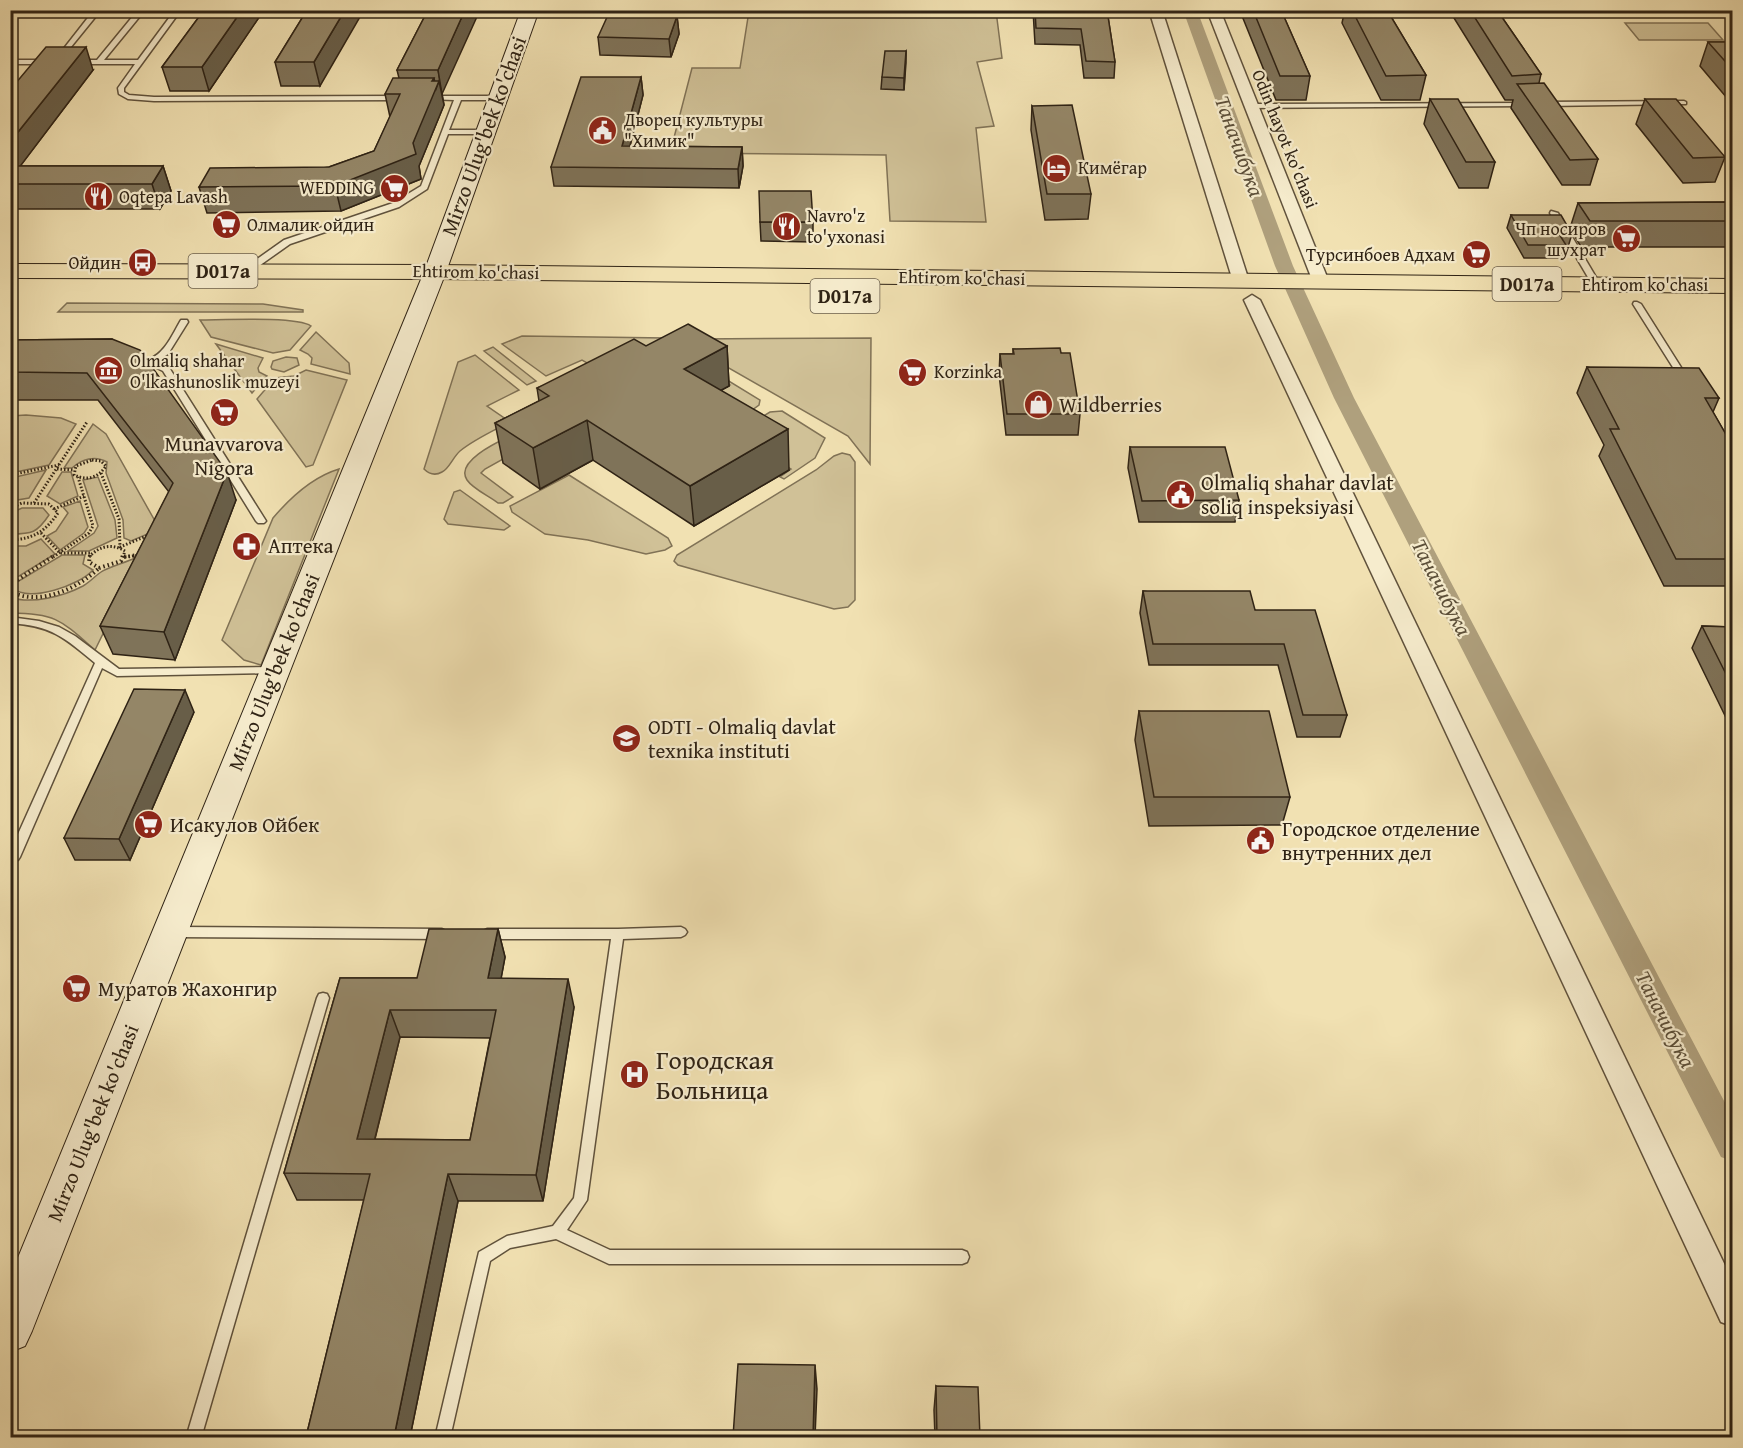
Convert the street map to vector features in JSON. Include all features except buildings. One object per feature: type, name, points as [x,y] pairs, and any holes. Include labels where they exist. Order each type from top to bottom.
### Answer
[{"type":"main road","name":"Mirzo Ulug'bek ko'chasi","points":[[10,1331],[21,1277],[169,932],[431,282],[530,10]]},
{"type":"main road","name":"Ehtirom ko'chasi","points":[[10,271],[246,271],[431,282]]},
{"type":"main road","name":"Ehtirom ko'chasi","points":[[10,291],[431,282],[1252,294],[1596,284],[1732,286]]},
{"type":"main road","name":"Ehtirom ko'chasi","points":[[1326,292],[1637,304],[1732,305]]},
{"type":"street","points":[[1155,10],[1252,294],[1732,1312]]},
{"type":"street","name":"Odin hayot ko'chasi","points":[[1213,10],[1326,292]]},
{"type":"lane","points":[[55,62],[98,10]]},
{"type":"lane","points":[[99,62],[142,10]]},
{"type":"lane","points":[[178,10],[121,88],[121,93],[128,97],[412,98]]},
{"type":"lane","points":[[10,62],[140,62]]},
{"type":"lane","points":[[424,98],[498,98]]},
{"type":"lane","points":[[246,271],[287,242],[408,199],[424,187],[458,98]]},
{"type":"lane","points":[[1538,104],[1684,103]]},
{"type":"lane","points":[[1251,105],[1527,104]]},
{"type":"lane","points":[[445,132],[485,132]]},
{"type":"lane","points":[[1554,213],[1596,284]]},
{"type":"lane","points":[[1637,304],[1693,392]]},
{"type":"lane","points":[[150,362],[165,352],[184,322]]},
{"type":"lane","points":[[121,360],[150,362],[166,369],[261,521]]},
{"type":"lane","points":[[10,620],[27,621],[57,629],[99,664],[117,673],[275,670]]},
{"type":"lane","points":[[14,857],[99,664]]},
{"type":"lane","points":[[169,932],[453,934]]},
{"type":"lane","points":[[476,934],[681,932]]},
{"type":"lane","points":[[557,1233],[580,1200],[618,934]]},
{"type":"lane","points":[[193,1437],[322,998]]},
{"type":"lane","points":[[442,1437],[484,1257],[507,1242],[557,1233],[609,1257],[962,1257]]},
{"type":"path","points":[[34,503],[87,422]]},
{"type":"path","points":[[74,470],[81,464],[97,460],[106,466],[101,473],[89,478],[78,477]]},
{"type":"path","points":[[10,475],[57,467],[74,470]]},
{"type":"path","points":[[10,585],[89,533],[93,526],[74,470]]},
{"type":"path","points":[[101,473],[119,519],[120,547]]},
{"type":"path","points":[[54,509],[84,496]]},
{"type":"path","points":[[10,508],[22,503],[49,504],[58,513],[48,530],[26,540],[11,540]]},
{"type":"path","points":[[41,533],[60,553],[92,553],[106,546],[120,547],[149,535]]},
{"type":"path","points":[[120,547],[125,550],[124,557]]},
{"type":"path","points":[[92,553],[89,562],[99,568]]},
{"type":"path","points":[[10,591],[20,597],[50,594],[81,584],[99,568],[116,564],[124,557],[141,555]]},
{"type":"shaded area","points":[[749,11],[996,11],[1002,58],[977,62],[994,126],[976,128],[986,222],[890,221],[886,155],[670,153],[692,68],[740,68]]},
{"type":"shaded area","points":[[1625,23],[1708,23],[1723,40],[1639,40]]},
{"type":"shaded area","points":[[67,303],[263,304],[303,310],[303,312],[58,312]]},
{"type":"shaded area","points":[[200,320],[275,320],[311,326],[290,350],[273,353],[211,337]]},
{"type":"shaded area","points":[[316,332],[349,363],[350,374],[311,364],[312,358],[300,350]]},
{"type":"shaded area","points":[[522,336],[664,338],[603,372],[582,360],[546,376],[502,344]]},
{"type":"shaded area","points":[[871,338],[870,464],[848,436],[699,351],[695,339]]},
{"type":"shaded area","points":[[216,344],[263,358],[258,368],[259,372],[267,376],[252,393]]},
{"type":"shaded area","points":[[493,347],[536,381],[527,385],[484,351]]},
{"type":"shaded area","points":[[475,355],[519,390],[487,406],[510,422],[466,447],[444,470],[437,474],[430,473],[424,469],[458,362]]},
{"type":"shaded area","points":[[286,357],[297,358],[299,365],[284,372],[272,369],[273,361]]},
{"type":"shaded area","points":[[696,361],[760,400],[759,405],[748,413],[690,408],[730,385],[692,363]]},
{"type":"shaded area","points":[[306,370],[347,380],[313,465],[306,467],[257,399],[275,378],[294,376]]},
{"type":"shaded area","points":[[782,411],[825,438],[815,458],[784,479],[780,477],[791,469],[733,434],[770,412]]},
{"type":"shaded area","points":[[11,416],[61,418],[76,424],[49,465],[11,473]]},
{"type":"shaded area","points":[[93,424],[106,434],[155,521],[150,533],[131,541],[124,538],[123,520],[106,473],[107,462],[89,459],[72,468],[64,468]]},
{"type":"shaded area","points":[[522,430],[537,440],[481,473],[513,497],[503,503],[498,503],[470,483],[465,472],[468,464],[484,450]]},
{"type":"shaded area","points":[[842,453],[850,455],[855,462],[855,600],[848,607],[834,609],[678,565],[674,561],[677,555]]},
{"type":"shaded area","points":[[339,469],[261,665],[244,660],[222,640],[273,518],[302,489],[320,477]]},
{"type":"shaded area","points":[[46,470],[29,498],[11,501],[11,478]]},
{"type":"shaded area","points":[[62,472],[71,472],[78,496],[60,504],[47,496]]},
{"type":"shaded area","points":[[569,475],[668,538],[672,546],[646,554],[588,540],[545,534],[512,512],[510,506]]},
{"type":"shaded area","points":[[98,477],[115,520],[117,538],[89,551],[68,551],[94,533],[98,526],[83,480]]},
{"type":"shaded area","points":[[460,490],[510,526],[504,530],[448,524],[444,519],[454,492]]},
{"type":"shaded area","points":[[80,501],[88,527],[84,533],[60,550],[47,536],[56,531],[68,513],[63,507]]},
{"type":"shaded area","points":[[22,508],[43,508],[49,515],[41,526],[33,531],[11,534],[11,513]]},
{"type":"shaded area","points":[[41,539],[55,554],[11,581],[11,555],[16,546],[26,546]]},
{"type":"shaded area","points":[[62,555],[85,555],[83,564],[93,570],[66,586],[42,593],[30,594],[13,588],[17,582]]},
{"type":"shaded area","points":[[140,558],[95,650],[66,626],[49,617],[11,613],[10,597],[37,600],[67,593],[83,586],[104,570]]},
{"type":"waterway","name":"Таначибука","points":[[1190,10],[1284,266],[1344,398],[1732,1147]]},
{"type":"place","name":"Дворец культуры \"Химик\"","points":[[603,130]]},
{"type":"place","name":"Кимёгар","points":[[1057,168]]},
{"type":"place","name":"WEDDING","points":[[395,188]]},
{"type":"place","name":"Oqtepa Lavash","points":[[98,197]]},
{"type":"place","name":"Олмалик ойдин","points":[[226,225]]},
{"type":"place","name":"Navro'z to'yxonasi","points":[[786,226]]},
{"type":"place","name":"Чп носиров шухрат","points":[[1627,239]]},
{"type":"place","name":"Турсинбоев Адхам","points":[[1476,255]]},
{"type":"place","name":"Ойдин","points":[[142,263]]},
{"type":"place","name":"Olmaliq shahar O'lkashunoslik muzeyi","points":[[109,371]]},
{"type":"place","name":"Korzinka","points":[[913,372]]},
{"type":"place","name":"Wildberries","points":[[1038,405]]},
{"type":"place","name":"Munavvarova Nigora","points":[[224,413]]},
{"type":"place","name":"Olmaliq shahar davlat soliq inspeksiyasi","points":[[1180,495]]},
{"type":"place","name":"Аптека","points":[[247,546]]},
{"type":"place","name":"ODTI - Olmaliq davlat texnika instituti","points":[[627,739]]},
{"type":"place","name":"Исакулов Ойбек","points":[[149,825]]},
{"type":"place","name":"Городское отделение внутренних дел","points":[[1261,841]]},
{"type":"place","name":"Муратов Жахонгир","points":[[77,989]]},
{"type":"place","name":"Городская Больница","points":[[635,1075]]}]
